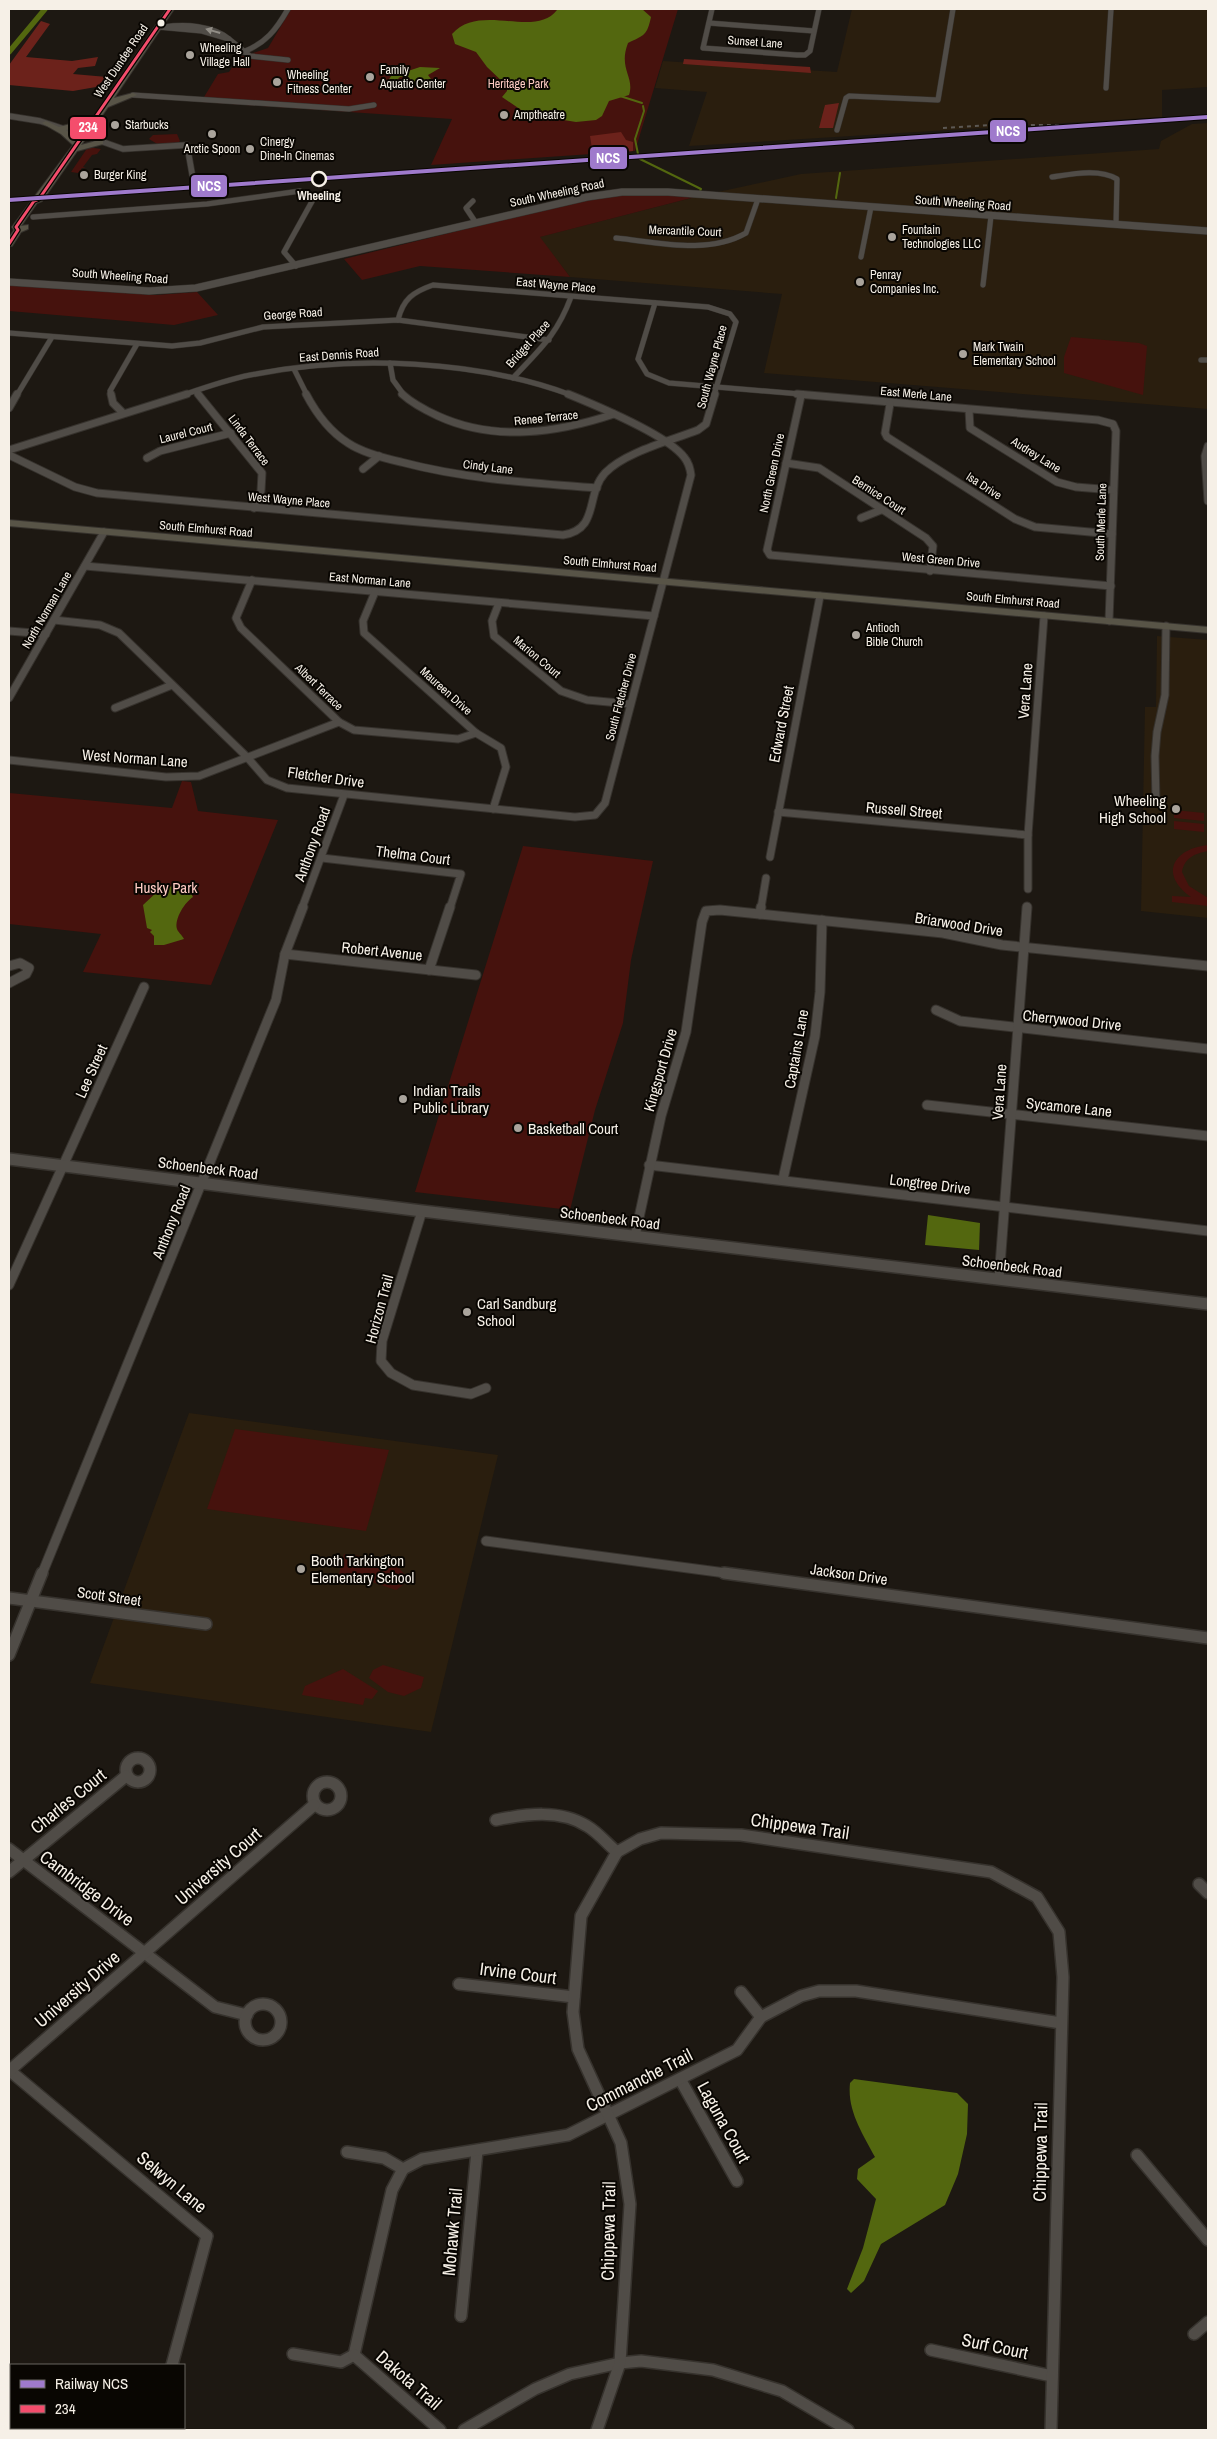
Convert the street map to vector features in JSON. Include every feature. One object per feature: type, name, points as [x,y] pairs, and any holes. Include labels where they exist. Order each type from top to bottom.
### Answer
[{"type":"main road","name":"West Dundee Road","points":[[18,230],[16,227],[34,201],[39,199],[76,147],[88,137],[96,119],[161,27],[170,9]]},
{"type":"main road","points":[[120,85],[122,90],[133,95]]},
{"type":"main road","points":[[104,107],[113,101],[133,95]]},
{"type":"main road","points":[[62,128],[84,124],[96,119]]},
{"type":"main road","points":[[46,123],[64,132],[76,147],[100,142]]},
{"type":"main road","name":"South Wheeling Road","points":[[9,282],[46,282],[159,292],[178,291],[296,266],[587,197],[622,192],[668,192],[1208,231]]},
{"type":"main road","name":"West Dundee Road","points":[[9,244],[18,230],[25,227],[33,218],[43,202],[39,199]]},
{"type":"main road","name":"South Elmhurst Road","points":[[9,524],[1208,630]]},
{"type":"main road","name":"Schoenbeck Road","points":[[9,1159],[422,1211],[1208,1304]]},
{"type":"street","points":[[243,52],[263,45],[271,38],[288,9]]},
{"type":"street","points":[[712,9],[709,23],[814,31],[819,9]]},
{"type":"street","points":[[837,130],[846,98],[849,96],[938,100],[953,9]]},
{"type":"street","points":[[1106,88],[1111,9]]},
{"type":"street","name":"Sunset Lane","points":[[709,23],[703,48],[805,55],[810,51],[814,31]]},
{"type":"street","points":[[161,27],[202,32],[229,39],[243,52],[260,58],[288,60]]},
{"type":"street","points":[[133,95],[349,109],[374,105]]},
{"type":"street","points":[[9,116],[46,123],[117,148],[187,144],[193,179]]},
{"type":"street","points":[[88,137],[128,148]]},
{"type":"street","points":[[1052,176],[1099,173],[1114,176],[1117,179],[1116,224]]},
{"type":"street","points":[[33,218],[206,204],[300,192]]},
{"type":"street","points":[[296,266],[286,256],[285,248],[315,196]]},
{"type":"street","name":"Mercantile Court","points":[[616,238],[704,244],[731,242],[746,233],[758,199]]},
{"type":"street","points":[[474,201],[466,208],[476,223]]},
{"type":"street","points":[[861,257],[871,207]]},
{"type":"street","points":[[983,285],[991,216]]},
{"type":"street","name":"East Wayne Place","points":[[398,320],[401,304],[413,292],[433,285],[708,307],[730,314]]},
{"type":"street","name":"Bridget Place","points":[[513,378],[549,340],[562,322],[571,297]]},
{"type":"street","points":[[655,303],[638,359],[647,374],[669,383],[718,387]]},
{"type":"street","name":"South Wayne Place","points":[[575,534],[584,526],[603,475],[617,463],[698,430],[706,424],[736,322],[730,314]]},
{"type":"street","name":"George Road","points":[[9,333],[172,346],[200,343],[263,326],[398,320],[549,340]]},
{"type":"street","points":[[9,408],[52,336]]},
{"type":"street","points":[[123,413],[112,402],[110,391],[137,344]]},
{"type":"street","points":[[1201,360],[1208,360]]},
{"type":"street","name":"East Dennis Road","points":[[9,450],[224,381],[335,364],[390,363],[424,364],[513,378],[569,394],[614,414],[667,443]]},
{"type":"street","name":"Renee Terrace","points":[[390,363],[394,383],[410,402],[448,422],[474,429],[508,434],[549,432],[585,425],[614,414]]},
{"type":"street","name":"Cindy Lane","points":[[294,369],[308,399],[321,420],[347,443],[379,456],[429,470],[489,480],[597,488]]},
{"type":"street","name":"East Merle Lane","points":[[718,387],[890,404],[1098,420],[1113,424]]},
{"type":"street","name":"Linda Terrace","points":[[196,391],[262,473],[261,491],[254,508]]},
{"type":"street","name":"North Green Drive","points":[[770,555],[767,550],[801,396]]},
{"type":"street","name":"Isa Drive","points":[[890,404],[885,433],[887,437],[1020,522],[1035,527],[1112,534]]},
{"type":"street","name":"Audrey Lane","points":[[969,410],[968,422],[970,428],[1057,482],[1076,487],[1113,490]]},
{"type":"street","name":"South Merle Lane","points":[[1109,621],[1116,431],[1113,424]]},
{"type":"street","name":"Laurel Court","points":[[147,458],[160,451],[231,434]]},
{"type":"street","name":"South Fletcher Drive","points":[[595,815],[605,803],[692,470],[688,459],[667,443]]},
{"type":"street","points":[[1208,446],[1206,452],[1208,501]]},
{"type":"street","name":"West Wayne Place","points":[[9,455],[74,486],[96,493],[563,535],[575,534]]},
{"type":"street","points":[[364,469],[379,456]]},
{"type":"street","name":"Bernice Court","points":[[786,463],[819,468],[931,543],[930,570]]},
{"type":"street","points":[[861,518],[881,510]]},
{"type":"street","name":"North Norman Lane","points":[[9,698],[104,532]]},
{"type":"street","name":"West Green Drive","points":[[770,555],[1111,586]]},
{"type":"street","name":"East Norman Lane","points":[[85,566],[654,616]]},
{"type":"street","name":"Albert Terrace","points":[[252,580],[236,618],[241,628],[339,722],[354,730],[458,739],[476,733]]},
{"type":"street","name":"Maureen Drive","points":[[375,592],[363,621],[364,633],[476,733],[501,748],[506,767],[493,809]]},
{"type":"street","name":"Edward Street","points":[[770,857],[820,596]]},
{"type":"street","name":"Marion Court","points":[[499,603],[492,621],[494,636],[561,691],[587,700],[630,704]]},
{"type":"street","name":"Vera Lane","points":[[1028,889],[1028,835],[1044,616]]},
{"type":"street","name":"Fletcher Drive","points":[[54,620],[100,625],[119,633],[246,756],[268,780],[287,788],[575,817],[595,815]]},
{"type":"street","points":[[1156,802],[1155,756],[1157,732],[1165,695],[1166,626]]},
{"type":"street","points":[[9,631],[46,634]]},
{"type":"street","points":[[115,708],[172,685]]},
{"type":"street","name":"West Norman Lane","points":[[9,760],[166,777],[199,776],[246,756],[339,722]]},
{"type":"street","name":"Anthony Road","points":[[9,1655],[276,1000],[285,954],[344,795]]},
{"type":"street","name":"Russell Street","points":[[778,812],[1028,835]]},
{"type":"street","name":"Thelma Court","points":[[322,858],[461,874],[429,970]]},
{"type":"street","points":[[760,914],[766,878]]},
{"type":"street","name":"Vera Lane","points":[[999,1280],[1012,1114],[1022,947],[1027,907]]},
{"type":"street","name":"Briarwood Drive","points":[[706,911],[720,910],[943,933],[1022,947],[1208,966]]},
{"type":"street","name":"Kingsport Drive","points":[[635,1236],[649,1165],[686,1032],[702,922],[706,911]]},
{"type":"street","name":"Captains Lane","points":[[783,1179],[791,1136],[806,1084],[818,1015],[822,920]]},
{"type":"street","name":"Robert Avenue","points":[[285,954],[476,975]]},
{"type":"street","points":[[9,966],[20,963],[29,968],[26,974],[9,983]]},
{"type":"street","name":"Lee Street","points":[[9,1285],[144,987]]},
{"type":"street","name":"Cherrywood Drive","points":[[936,1010],[960,1021],[1208,1049]]},
{"type":"street","name":"Sycamore Lane","points":[[928,1105],[1208,1136]]},
{"type":"street","name":"Longtree Drive","points":[[649,1165],[783,1179],[1004,1208],[1208,1231]]},
{"type":"street","name":"Horizon Trail","points":[[422,1211],[382,1341],[381,1361],[391,1373],[413,1385],[471,1394],[486,1388]]},
{"type":"street","name":"Jackson Drive","points":[[486,1541],[1208,1638]]},
{"type":"street","name":"Scott Street","points":[[9,1598],[206,1624]]},
{"type":"street","name":"Charles Court","points":[[9,1872],[126,1776]]},
{"type":"street","name":"University Court","points":[[145,1953],[314,1805]]},
{"type":"street","points":[[496,1820],[530,1813],[566,1817],[588,1827],[617,1852]]},
{"type":"street","name":"Chippewa Trail","points":[[598,2430],[620,2363],[630,2204],[621,2144],[578,2049],[573,2012],[581,1916],[617,1852],[640,1839],[661,1833],[741,1835],[991,1872],[1037,1897],[1059,1932],[1063,1977],[1051,2430]]},
{"type":"street","name":"Cambridge Drive","points":[[9,1849],[216,2007],[247,2015]]},
{"type":"street","points":[[1199,1884],[1208,1893]]},
{"type":"street","name":"University Drive","points":[[9,2070],[145,1953]]},
{"type":"street","name":"Irvine Court","points":[[459,1984],[574,1997]]},
{"type":"street","name":"Commanche Trail","points":[[403,2169],[422,2160],[568,2135],[737,2050],[762,2017],[800,1996],[819,1991],[856,1991],[1061,2023]]},
{"type":"street","points":[[741,1992],[762,2017]]},
{"type":"street","name":"Selwyn Lane","points":[[9,2070],[207,2236],[172,2364]]},
{"type":"street","name":"Laguna Court","points":[[680,2079],[737,2181]]},
{"type":"street","name":"Mohawk Trail","points":[[462,2316],[477,2151]]},
{"type":"street","points":[[293,2354],[341,2362],[354,2355],[392,2190],[403,2169],[384,2158],[347,2152]]},
{"type":"street","points":[[1137,2155],[1208,2240]]},
{"type":"street","points":[[1194,2334],[1208,2322]]},
{"type":"street","name":"Surf Court","points":[[931,2350],[1052,2376]]},
{"type":"street","name":"Dakota Trail","points":[[354,2355],[395,2393],[440,2430]]},
{"type":"street","points":[[464,2430],[535,2389],[570,2374],[620,2363],[642,2361],[713,2370],[782,2391],[848,2430]]},
{"type":"shaded area","points":[[556,9],[642,9],[651,17],[644,34],[628,43],[625,52],[630,83],[629,95],[609,101],[602,116],[596,120],[576,122],[527,114],[502,97],[507,91],[507,86],[487,67],[476,52],[455,44],[452,34],[464,25],[477,21],[535,21],[547,18]]},
{"type":"shaded area","points":[[852,9],[1208,9],[1208,87],[1162,90],[1162,117],[689,146],[707,92],[655,88],[663,61],[837,72]]},
{"type":"shaded area","points":[[41,21],[50,24],[26,57],[72,61],[98,57],[95,66],[78,68],[73,74],[107,77],[96,87],[73,91],[9,85],[9,65]]},
{"type":"shaded area","points":[[684,59],[810,67],[811,73],[683,64]]},
{"type":"shaded area","points":[[420,67],[440,68],[428,75],[431,79],[425,80],[428,84],[416,85],[407,76],[400,77],[396,81],[388,81],[393,73],[405,72]]},
{"type":"shaded area","points":[[839,103],[833,128],[819,128],[825,105]]},
{"type":"shaded area","points":[[1208,123],[1208,409],[764,373],[782,294],[570,277],[539,237],[695,197],[801,174],[1159,149],[1161,141],[1192,124]]},
{"type":"shaded area","points":[[621,132],[626,140],[633,142],[633,151],[593,155],[590,136]]},
{"type":"shaded area","name":"Wheeling High School","points":[[1157,636],[1208,640],[1208,918],[1141,911],[1145,707],[1156,707]]},
{"type":"shaded area","points":[[172,886],[188,887],[193,897],[184,907],[177,920],[177,929],[184,939],[164,945],[154,945],[154,936],[150,932],[152,930],[147,928],[143,905],[158,891]]},
{"type":"shaded area","points":[[928,1215],[980,1223],[979,1250],[925,1245]]},
{"type":"shaded area","name":"Booth Tarkington Elementary School","points":[[189,1413],[498,1455],[431,1732],[90,1683]]},
{"type":"shaded area","points":[[854,2079],[957,2093],[968,2104],[967,2134],[958,2174],[945,2205],[881,2244],[864,2281],[851,2293],[847,2289],[863,2248],[876,2199],[857,2179],[858,2169],[875,2157],[853,2113],[850,2083]]},
{"type":"green space","name":"Heritage Park","points":[[291,9],[678,9],[635,151],[431,165],[452,119],[201,102],[218,74],[229,72],[238,58],[268,48]]},
{"type":"green space","points":[[177,134],[180,141],[178,143],[159,145],[149,139],[153,135]]},
{"type":"green space","points":[[88,147],[101,149],[97,154],[92,155],[83,167],[86,168],[82,168],[78,173],[71,172]]},
{"type":"green space","points":[[648,194],[695,197],[540,237],[570,277],[420,266],[362,280],[344,259],[599,196]]},
{"type":"green space","points":[[23,285],[156,295],[197,292],[218,315],[174,325],[9,311],[9,286]]},
{"type":"green space","points":[[1071,337],[1139,343],[1147,346],[1143,395],[1064,373],[1064,357]]},
{"type":"green space","name":"Husky Park","points":[[182,781],[191,782],[198,811],[278,820],[211,985],[83,972],[101,934],[9,924],[9,793],[172,808]]},
{"type":"green space","points":[[1174,810],[1204,813],[1204,821],[1174,818]]},
{"type":"green space","points":[[1174,821],[1204,824],[1204,832],[1174,829]]},
{"type":"green space","points":[[1208,845],[1208,851],[1199,853],[1188,860],[1182,872],[1189,886],[1208,898],[1208,906],[1172,902],[1172,896],[1191,897],[1175,880],[1174,864],[1186,852],[1196,847]]},
{"type":"green space","points":[[523,846],[653,861],[631,960],[623,1023],[595,1110],[570,1210],[415,1192]]},
{"type":"green space","points":[[235,1429],[389,1450],[366,1531],[207,1509]]},
{"type":"green space","points":[[344,1554],[360,1556],[358,1561],[398,1567],[405,1575],[403,1585],[396,1590],[354,1576],[346,1581],[339,1574]]},
{"type":"green space","points":[[383,1665],[424,1677],[421,1688],[404,1696],[388,1692],[369,1678],[373,1670]]},
{"type":"green space","points":[[343,1669],[378,1691],[372,1699],[365,1698],[363,1705],[302,1695],[305,1686]]},
{"type":"waterway","points":[[9,52],[45,9]]},
{"type":"waterway","points":[[620,96],[642,103]]},
{"type":"waterway","points":[[638,154],[635,139],[644,111],[643,106]]},
{"type":"waterway","points":[[640,159],[701,189],[700,191]]},
{"type":"waterway","points":[[836,198],[840,173]]},
{"type":"railway","points":[[943,128],[992,125],[1077,125]]},
{"type":"rail line","name":"NCS","points":[[9,200],[1208,117]]},
{"type":"transit line","name":"234","points":[[9,244],[18,230],[16,227],[34,201],[39,199],[170,9]]},
{"type":"place","name":"Wheeling Village Hall","points":[[190,55]]},
{"type":"place","name":"Family Aquatic Center","points":[[370,77]]},
{"type":"place","name":"Wheeling Fitness Center","points":[[277,82]]},
{"type":"place","name":"Amptheatre","points":[[504,115]]},
{"type":"place","name":"Starbucks","points":[[115,125]]},
{"type":"place","name":"Arctic Spoon","points":[[212,134]]},
{"type":"place","name":"Cinergy Dine-In Cinemas","points":[[250,149]]},
{"type":"place","name":"Burger King","points":[[84,175]]},
{"type":"place","name":"Wheeling","points":[[319,179]]},
{"type":"place","name":"Fountain Technologies LLC","points":[[892,237]]},
{"type":"place","name":"Penray Companies Inc.","points":[[860,282]]},
{"type":"place","name":"Mark Twain Elementary School","points":[[963,354]]},
{"type":"place","name":"Antioch Bible Church","points":[[856,635]]},
{"type":"place","name":"Wheeling High School","points":[[1176,809]]},
{"type":"place","name":"Indian Trails Public Library","points":[[403,1099]]},
{"type":"place","name":"Basketball Court","points":[[518,1128]]},
{"type":"place","name":"Carl Sandburg School","points":[[467,1312]]},
{"type":"place","name":"Booth Tarkington Elementary School","points":[[301,1569]]}]
